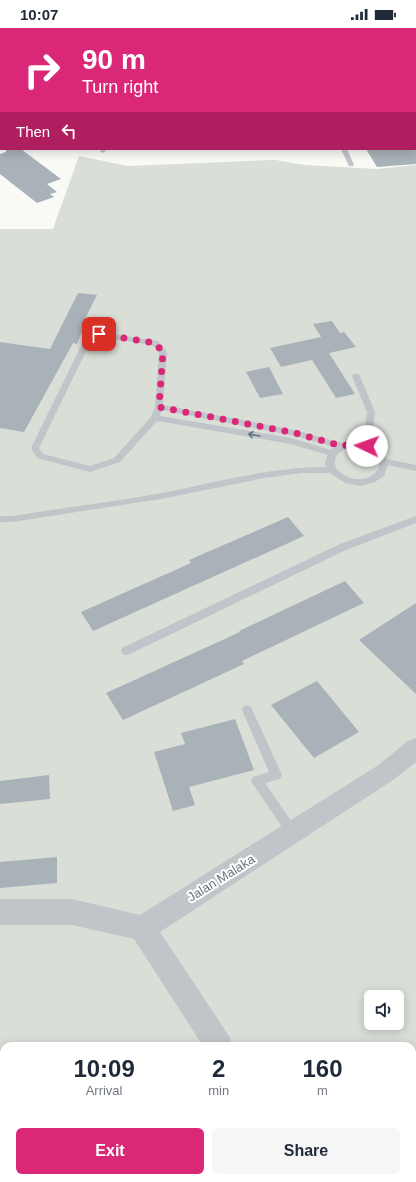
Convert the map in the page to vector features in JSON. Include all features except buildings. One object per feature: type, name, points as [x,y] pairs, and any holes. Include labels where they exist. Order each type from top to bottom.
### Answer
[{"type":"street","name":"Jalan Malaka","points":[[142,928],[385,773],[416,748]]},
{"type":"street","points":[[0,912],[72,912],[142,928],[217,1042]]},
{"type":"lane","points":[[344,150],[351,165]]},
{"type":"lane","points":[[99,334],[155,343],[163,352],[159,407],[154,418],[117,460],[90,470],[40,456],[35,448],[88,340],[99,334]]},
{"type":"lane","points":[[356,376],[371,412],[367,446]]},
{"type":"lane","points":[[159,407],[295,433],[342,446]]},
{"type":"lane","points":[[154,418],[291,441],[333,452]]},
{"type":"lane","points":[[354,444],[367,446],[378,452],[384,461],[384,470],[378,478],[367,482],[353,482],[340,478],[332,470],[329,461],[333,452],[342,446],[354,444]]},
{"type":"lane","points":[[384,461],[416,468]]},
{"type":"lane","points":[[0,519],[20,518],[161,496],[264,475],[302,470],[332,470]]},
{"type":"lane","points":[[126,651],[343,547],[416,519]]},
{"type":"lane","points":[[247,710],[276,775],[257,781],[292,832]]},
{"type":"shaded area","points":[[79,156],[128,166],[275,160],[305,165],[377,169],[416,165],[416,1042],[0,1042],[0,229],[53,229]]},
{"type":"route","points":[[99,334],[155,343],[163,352],[159,407],[295,433],[342,446],[354,444],[367,446]]}]
